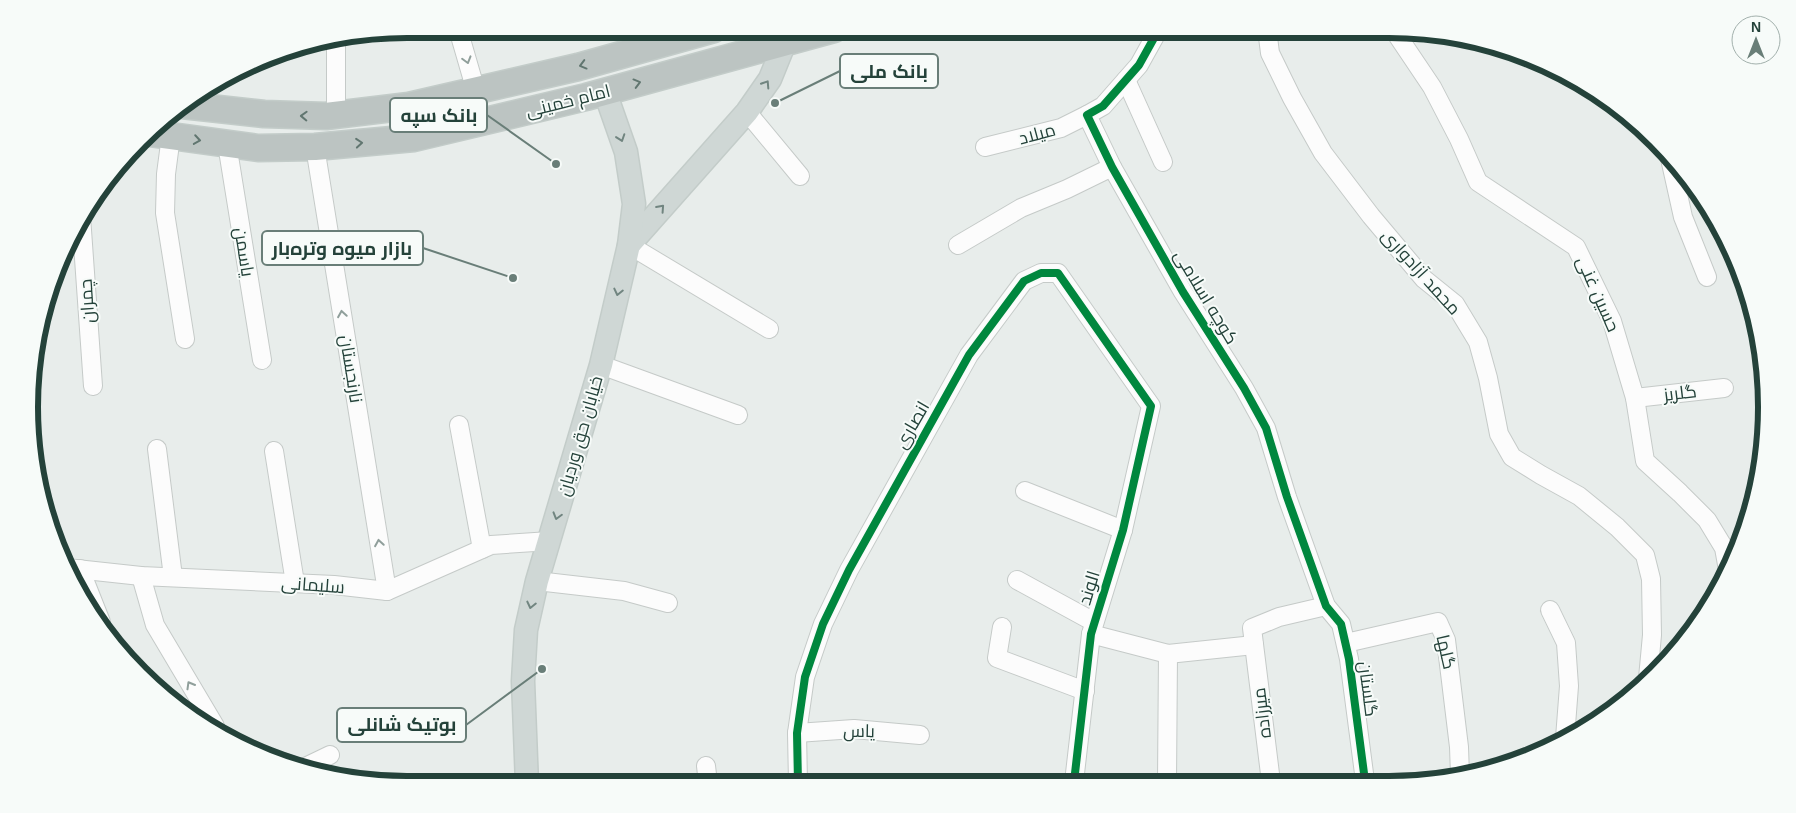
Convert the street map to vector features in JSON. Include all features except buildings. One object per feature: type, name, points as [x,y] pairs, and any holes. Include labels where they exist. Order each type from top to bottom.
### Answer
[{"type":"highway","name":"امام خمینی","points":[[193,106],[264,114],[336,116],[409,106],[578,67],[682,38]]},
{"type":"highway","name":"امام خمینی","points":[[160,134],[258,148],[316,147],[414,138],[605,92],[801,38]]},
{"type":"main road","points":[[629,245],[747,112],[770,79],[786,42]]},
{"type":"main road","name":"خیابان حق وردیان","points":[[527,776],[523,681],[525,638],[537,581],[601,365],[629,245],[634,204],[626,152],[605,92]]},
{"type":"street","points":[[461,38],[476,91]]},
{"type":"street","points":[[1087,115],[1103,106],[1140,65],[1154,38]]},
{"type":"street","name":"محمد آزادواری","points":[[1268,38],[1270,53],[1292,98],[1323,153],[1371,216],[1424,279],[1455,304],[1478,342],[1488,378],[1499,434],[1512,457],[1579,496],[1617,527],[1645,555],[1651,579],[1652,635],[1649,668]]},
{"type":"street","name":"حسین غنی","points":[[1399,38],[1432,87],[1459,139],[1478,182],[1576,247],[1612,321],[1635,398],[1645,462],[1707,520],[1724,548],[1726,557]]},
{"type":"street","points":[[336,45],[336,116]]},
{"type":"street","points":[[1126,80],[1163,162]]},
{"type":"street","points":[[747,112],[800,176]]},
{"type":"street","name":"میلاد","points":[[985,147],[1061,128],[1087,115]]},
{"type":"street","name":"کوچه اسلامی","points":[[1087,115],[1112,167],[1183,292],[1244,388],[1266,428],[1287,497],[1326,606]]},
{"type":"street","points":[[160,134],[166,174],[165,213],[185,339]]},
{"type":"street","name":"یاسمن","points":[[227,144],[262,360]]},
{"type":"street","name":"نارنجستان","points":[[316,147],[387,592]]},
{"type":"street","points":[[958,245],[1021,208],[1067,189],[1112,167]]},
{"type":"street","points":[[1673,170],[1683,217],[1707,277]]},
{"type":"street","name":"چمران","points":[[82,231],[93,386]]},
{"type":"street","points":[[629,245],[769,329]]},
{"type":"street","name":"انصاری","points":[[798,776],[797,733],[805,677],[823,624],[849,570],[969,355],[1024,281],[1041,273],[1058,273],[1151,406]]},
{"type":"street","points":[[601,365],[738,416]]},
{"type":"street","name":"گلریز","points":[[1635,398],[1724,388]]},
{"type":"street","name":"الوند","points":[[1075,776],[1093,628],[1123,530],[1151,406]]},
{"type":"street","points":[[459,425],[482,549]]},
{"type":"street","points":[[157,449],[173,578]]},
{"type":"street","points":[[274,451],[296,584]]},
{"type":"street","points":[[1025,492],[1123,530]]},
{"type":"street","points":[[387,592],[491,545],[550,541]]},
{"type":"street","name":"سلیمانی","points":[[75,568],[140,576],[334,586],[387,592]]},
{"type":"street","points":[[140,576],[155,625],[211,719]]},
{"type":"street","points":[[1017,580],[1093,628],[1168,654],[1254,645],[1252,628],[1278,617],[1326,606]]},
{"type":"street","points":[[537,581],[624,592],[668,603]]},
{"type":"street","name":"گلستان","points":[[1326,606],[1341,624],[1350,659],[1364,776]]},
{"type":"street","points":[[1550,610],[1566,642],[1569,686],[1566,730]]},
{"type":"street","name":"گلها","points":[[1346,642],[1438,622],[1446,640],[1456,712],[1460,768]]},
{"type":"street","points":[[1002,626],[997,658],[1085,691]]},
{"type":"street","name":"میرزاده","points":[[1254,645],[1269,776]]},
{"type":"street","points":[[1167,776],[1168,654]]},
{"type":"street","name":"یاس","points":[[797,733],[854,729],[920,735]]},
{"type":"street","points":[[313,763],[330,755]]},
{"type":"street","points":[[706,766],[707,776]]},
{"type":"cycle path","points":[[1154,38],[1139,65],[1103,106],[1087,115],[1112,167],[1183,292],[1244,388],[1266,428],[1287,497],[1326,606],[1341,624],[1349,659],[1364,776]]},
{"type":"cycle path","points":[[798,776],[797,733],[805,677],[823,624],[849,570],[969,355],[1024,281],[1041,273],[1058,273],[1151,406],[1123,530],[1091,634],[1075,776]]},
{"type":"place","name":"بانک ملی","points":[[775,103]]},
{"type":"place","name":"بانک سپه","points":[[556,164]]},
{"type":"place","name":"بازار میوه وتره‌بار","points":[[513,278]]},
{"type":"place","name":"بوتیک شانلی","points":[[542,669]]}]
